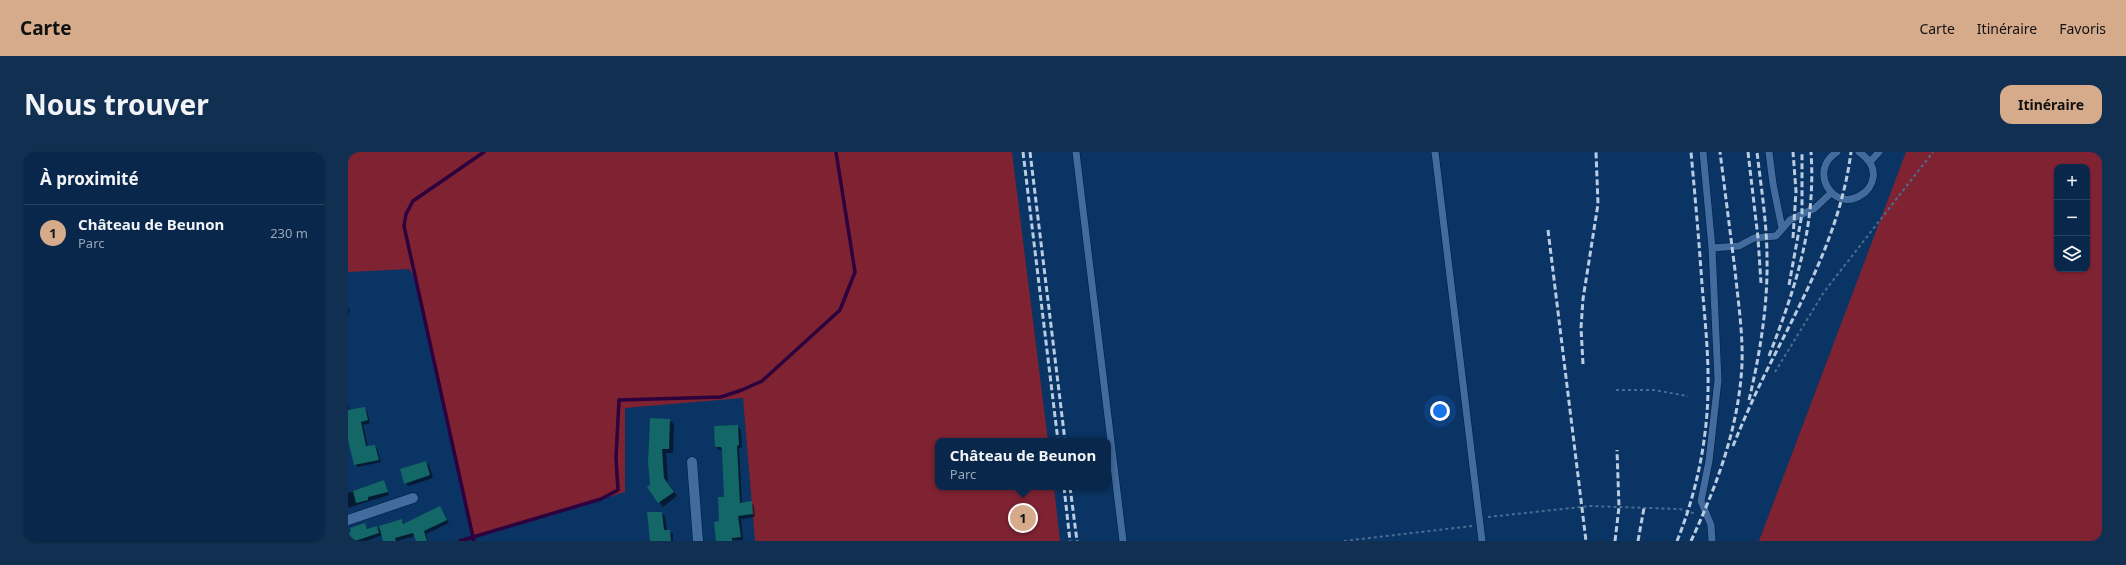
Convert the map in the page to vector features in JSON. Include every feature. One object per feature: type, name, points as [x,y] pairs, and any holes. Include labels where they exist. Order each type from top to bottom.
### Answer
[{"type":"street","points":[[692,462],[698,541]]},
{"type":"street","points":[[348,520],[413,498]]},
{"type":"lane","points":[[1076,152],[1111,438]]},
{"type":"lane","points":[[1435,152],[1482,541]]},
{"type":"lane","points":[[1703,152],[1712,248],[1718,380],[1709,460],[1701,501],[1711,525],[1712,541]]},
{"type":"lane","points":[[1769,152],[1773,184],[1782,228]]},
{"type":"lane","points":[[1833,153],[1826,162],[1823,178],[1831,193],[1842,199],[1850,199],[1865,193],[1873,178],[1870,162],[1859,152]]},
{"type":"lane","points":[[1870,162],[1879,152]]},
{"type":"lane","points":[[1712,248],[1739,246],[1754,238],[1776,236],[1795,216],[1815,208],[1831,193]]},
{"type":"lane","points":[[1111,442],[1123,541]]},
{"type":"path","points":[[1775,372],[1824,292],[1933,152]]},
{"type":"path","points":[[1616,390],[1653,390],[1688,396]]},
{"type":"path","points":[[1344,541],[1581,506],[1680,509],[1699,514],[1703,508]]},
{"type":"shaded area","points":[[348,152],[1012,152],[1048,438],[935,438],[935,490],[1054,490],[1060,541],[755,541],[743,398],[625,408],[625,492],[473,537],[414,276],[409,269],[348,272]]},
{"type":"shaded area","points":[[1906,152],[2102,152],[2102,541],[1759,541]]},
{"type":"building","points":[[365,407],[368,420],[361,422],[366,446],[375,445],[379,460],[354,465],[348,440],[348,410]]},
{"type":"building","points":[[650,418],[670,419],[669,449],[662,449],[664,478],[674,492],[658,503],[647,487],[650,485],[648,462]]},
{"type":"building","points":[[738,425],[739,445],[737,446],[740,503],[752,501],[753,514],[738,516],[741,537],[732,538],[732,541],[716,541],[714,522],[719,521],[718,497],[724,497],[722,450],[721,447],[715,447],[714,426]]},
{"type":"building","points":[[426,461],[430,475],[404,484],[400,469]]},
{"type":"building","points":[[384,480],[388,492],[368,497],[368,500],[356,503],[353,491]]},
{"type":"building","points":[[440,506],[447,520],[424,531],[427,541],[416,541],[413,533],[395,538],[396,541],[383,541],[379,526],[402,519],[403,524]]},
{"type":"building","points":[[647,512],[662,512],[664,530],[670,530],[671,541],[650,541]]},
{"type":"building","points":[[365,523],[367,529],[377,526],[379,533],[355,541],[348,541],[348,533],[351,532],[350,528]]},
{"type":"waterway","points":[[460,541],[473,537],[404,226],[406,214],[413,201],[484,152]]},
{"type":"waterway","points":[[474,541],[473,537],[601,499],[618,490],[616,458],[619,400],[721,397],[742,390],[762,381],[840,310],[855,272],[836,152]]},
{"type":"railway","points":[[1023,152],[1058,438]]},
{"type":"railway","points":[[1030,152],[1065,438]]},
{"type":"railway","points":[[1583,364],[1581,328],[1583,299],[1598,204],[1596,152]]},
{"type":"railway","points":[[1677,541],[1692,498],[1699,469],[1706,424],[1708,389],[1706,337],[1691,152]]},
{"type":"railway","points":[[1691,541],[1710,499],[1725,455],[1736,410],[1742,364],[1742,340],[1739,305],[1720,152]]},
{"type":"railway","points":[[1748,152],[1758,238],[1761,283]]},
{"type":"railway","points":[[1749,400],[1757,365],[1765,311],[1767,276],[1767,245],[1764,205],[1757,152]]},
{"type":"railway","points":[[1793,152],[1796,191],[1793,238]]},
{"type":"railway","points":[[1789,285],[1802,214],[1802,152]]},
{"type":"railway","points":[[1769,356],[1788,305],[1802,256],[1810,206],[1812,179],[1811,152]]},
{"type":"railway","points":[[1733,446],[1759,386],[1808,289],[1830,236],[1839,209],[1851,152]]},
{"type":"railway","points":[[1548,230],[1586,541]]},
{"type":"railway","points":[[1615,541],[1619,507],[1617,450]]},
{"type":"railway","points":[[1064,490],[1070,541]]},
{"type":"railway","points":[[1070,490],[1077,541]]},
{"type":"railway","points":[[1638,541],[1644,508]]},
{"type":"place","name":"Château de Beunon","points":[[1023,518]]}]
